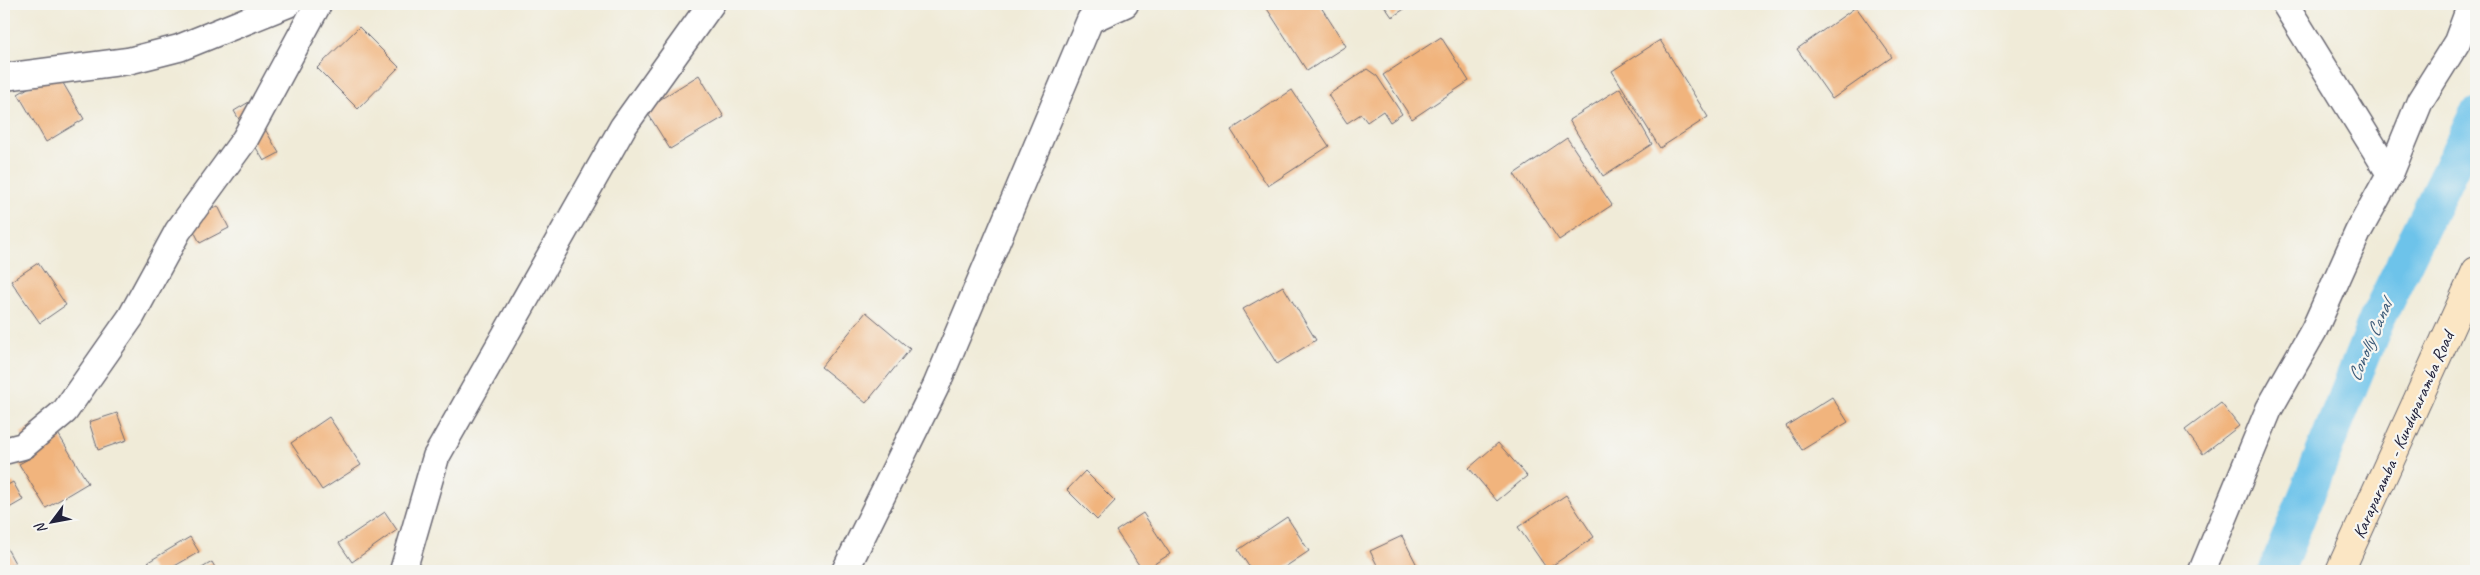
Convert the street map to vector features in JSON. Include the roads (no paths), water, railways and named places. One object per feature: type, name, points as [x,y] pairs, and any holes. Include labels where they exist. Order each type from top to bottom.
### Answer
[{"type":"main road","name":"Karaparamba - Kunduparamba Road","points":[[2340,571],[2476,270]]},
{"type":"street","points":[[4,77],[128,61],[179,48],[288,4]]},
{"type":"street","points":[[4,452],[23,446],[64,411],[131,317],[178,231],[245,139],[318,4]]},
{"type":"street","points":[[403,571],[436,457],[623,127],[711,4]]},
{"type":"street","points":[[845,571],[936,386],[1090,20],[1125,4]]},
{"type":"street","points":[[2285,4],[2390,174]]},
{"type":"street","points":[[2202,571],[2269,409],[2314,330],[2358,232],[2390,174],[2420,101],[2457,42],[2471,4]]},
{"type":"waterway","name":"Conolly Canal","points":[[2276,571],[2377,319],[2476,116]]}]
